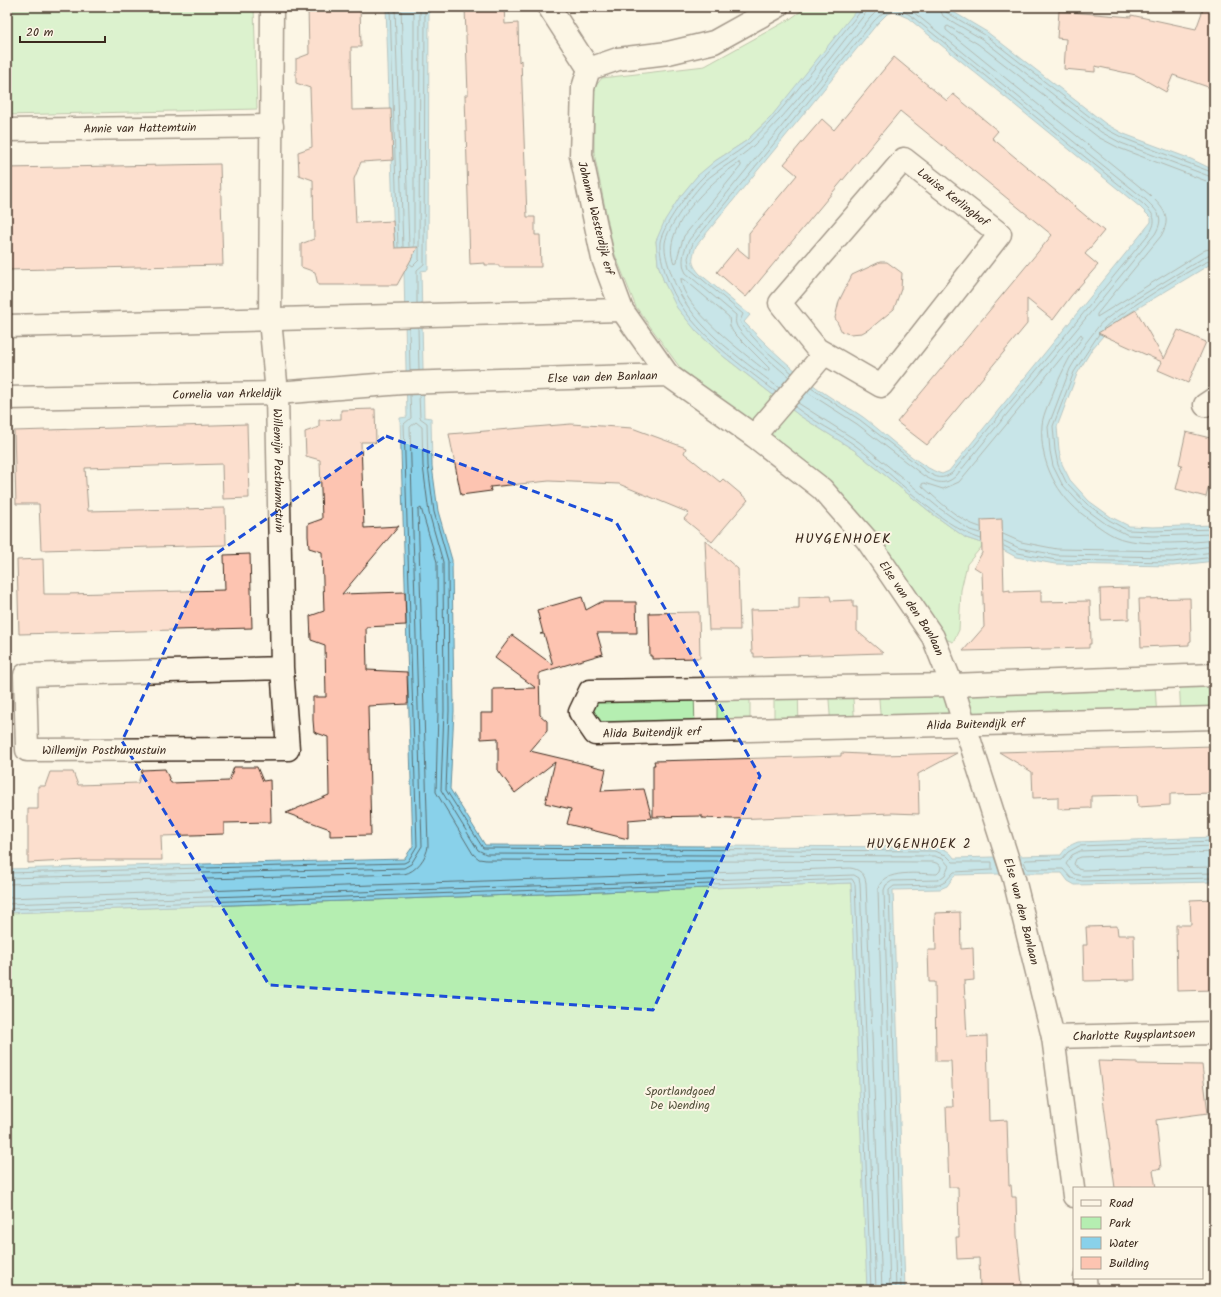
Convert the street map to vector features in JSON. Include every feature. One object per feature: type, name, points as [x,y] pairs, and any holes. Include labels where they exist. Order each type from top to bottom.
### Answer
[{"type":"street","points":[[270,320],[272,7]]},
{"type":"street","points":[[549,7],[589,70],[618,58],[668,53],[714,42],[777,7]]},
{"type":"street","name":"Johanna Westerdijk erf","points":[[589,70],[583,88],[581,154],[603,259],[622,310],[668,375]]},
{"type":"street","name":"Annie van Hattemtuin","points":[[7,130],[272,126]]},
{"type":"street","name":"Louise Kerlinghof","points":[[904,159],[1000,234],[881,386],[824,354],[817,349],[780,304],[904,159]]},
{"type":"street","points":[[7,326],[270,320],[400,314],[622,310]]},
{"type":"street","name":"Cornelia van Arkeldijk","points":[[7,398],[277,393],[270,320]]},
{"type":"street","points":[[754,436],[824,354]]},
{"type":"street","name":"Else van den Banlaan","points":[[277,393],[402,383],[668,375],[754,436],[822,489],[867,540],[933,637],[952,685],[1014,879],[1053,1037],[1073,1188]]},
{"type":"street","name":"Willemijn Posthumustuin","points":[[277,393],[282,668],[288,749],[27,750],[24,675],[282,668]]},
{"type":"street","name":"Alida Buitendijk erf","points":[[1214,675],[952,685],[590,691],[580,712],[595,734],[1214,718]]},
{"type":"street","name":"Charlotte Ruysplantsoen","points":[[1053,1037],[1214,1033]]},
{"type":"street","points":[[1085,1279],[1086,1290]]},
{"type":"highlighted area","points":[[386,436],[616,522],[760,776],[653,1010],[269,985],[122,741],[207,560]]},
{"type":"green space","points":[[7,7],[254,7],[257,109],[7,115]]},
{"type":"green space","points":[[807,7],[868,7],[770,118],[746,141],[715,161],[698,176],[679,198],[656,241],[658,264],[664,282],[697,332],[723,356],[800,416],[854,450],[934,515],[966,538],[984,544],[967,564],[961,590],[959,630],[953,642],[945,639],[852,506],[761,429],[681,369],[636,307],[614,252],[594,153],[594,88],[602,78],[705,66],[790,19]]},
{"type":"green space","points":[[1209,675],[1209,718],[1181,719],[1179,676]]},
{"type":"green space","points":[[1155,684],[1157,720],[881,727],[878,685]]},
{"type":"green space","points":[[852,685],[855,727],[831,728],[829,700],[826,686]]},
{"type":"green space","points":[[798,686],[799,728],[774,729],[774,698]]},
{"type":"green space","points":[[717,688],[750,694],[750,730],[717,731]]},
{"type":"green space","points":[[694,689],[695,731],[595,734],[590,691]]},
{"type":"green space","name":"Sportlandgoed De Wending","points":[[851,883],[880,1290],[7,1290],[7,913]]},
{"type":"water","points":[[386,7],[429,7],[428,270],[421,271],[424,417],[431,418],[432,466],[438,511],[452,560],[454,711],[450,789],[485,845],[934,847],[946,850],[954,858],[994,857],[1000,874],[955,875],[947,886],[940,889],[893,890],[905,1290],[867,1290],[851,883],[7,913],[7,869],[404,859],[413,846],[400,418],[407,417],[404,271],[395,272]]},
{"type":"water","points":[[859,7],[945,7],[987,32],[1106,124],[1124,134],[1191,159],[1214,170],[1214,262],[1123,317],[1108,330],[1092,349],[1077,374],[1057,427],[1062,464],[1070,480],[1089,501],[1111,517],[1129,526],[1153,527],[1214,525],[1214,561],[1173,566],[1055,564],[1016,557],[1003,550],[966,538],[934,515],[854,450],[800,416],[723,356],[697,332],[677,308],[664,282],[658,264],[656,241],[665,220],[679,198],[697,176],[715,161],[746,141],[770,118]],"holes":[[[894,12],[908,18],[1140,207],[1151,218],[1151,222],[949,471],[942,474],[923,465],[863,417],[813,385],[744,322],[750,315],[700,274],[693,264],[696,246],[877,24],[887,14]]]},
{"type":"water","points":[[1214,837],[1214,882],[1075,885],[1068,881],[1062,873],[1023,873],[1018,856],[1061,855],[1064,850],[1078,842]]},
{"type":"building","points":[[308,7],[360,7],[361,47],[351,47],[352,110],[391,109],[393,160],[361,162],[354,179],[356,223],[393,221],[395,248],[418,247],[397,285],[318,285],[315,272],[301,267],[301,244],[314,239],[313,180],[299,175],[298,152],[312,147],[310,88],[296,83],[296,59],[309,54]]},
{"type":"building","points":[[465,7],[504,7],[505,24],[518,23],[519,62],[521,60],[527,217],[535,217],[535,235],[540,235],[541,267],[499,267],[499,265],[485,265],[485,263],[470,264],[465,95],[468,95]]},
{"type":"building","points":[[1204,7],[1214,7],[1214,89],[1173,75],[1166,92],[1136,75],[1095,66],[1095,72],[1064,69],[1066,39],[1057,38],[1059,11],[1131,17],[1131,15],[1196,29]]},
{"type":"building","points":[[894,57],[947,101],[953,94],[998,131],[992,138],[1104,231],[1085,254],[1098,265],[1071,296],[1053,320],[1027,299],[1027,324],[927,445],[897,422],[1052,235],[900,111],[746,297],[717,272],[737,248],[749,258],[749,233],[797,175],[784,164],[822,119],[834,130]]},
{"type":"building","points":[[220,164],[223,265],[8,270],[7,168]]},
{"type":"building","points":[[880,262],[887,262],[902,273],[901,289],[894,309],[871,328],[862,333],[850,334],[842,332],[835,318],[839,301],[852,275]]},
{"type":"building","points":[[1136,310],[1164,359],[1178,330],[1206,342],[1188,383],[1158,370],[1162,362],[1098,333]]},
{"type":"building","points":[[375,409],[376,442],[361,442],[364,528],[399,526],[342,594],[405,592],[406,625],[366,627],[367,670],[407,672],[408,704],[368,706],[371,835],[330,836],[330,829],[286,813],[329,795],[328,737],[314,732],[313,720],[313,697],[326,697],[325,645],[311,640],[310,616],[324,611],[322,552],[309,548],[308,536],[308,524],[322,519],[320,460],[306,456],[305,432],[319,427],[319,420],[341,419],[341,410]]},
{"type":"building","points":[[247,424],[249,498],[223,499],[222,464],[85,468],[88,511],[225,508],[226,545],[41,550],[39,504],[16,504],[14,431]]},
{"type":"building","points":[[571,424],[632,428],[686,448],[684,453],[720,482],[723,479],[748,500],[712,542],[684,519],[689,513],[619,484],[549,481],[490,487],[491,491],[461,495],[449,434]]},
{"type":"building","points":[[1186,432],[1214,439],[1214,466],[1206,497],[1176,489],[1182,465],[1179,464]]},
{"type":"building","points":[[1002,519],[1004,591],[1041,591],[1041,602],[1090,601],[1091,644],[1089,644],[1089,648],[963,651],[984,627],[982,572],[974,567],[982,553],[981,520]]},
{"type":"building","points":[[705,540],[738,569],[740,630],[709,630]]},
{"type":"building","points":[[250,554],[252,628],[19,634],[17,560],[43,559],[44,594],[225,590],[224,555]]},
{"type":"building","points":[[1129,588],[1129,619],[1101,620],[1100,589]]},
{"type":"building","points":[[830,596],[831,601],[853,600],[853,607],[857,607],[857,631],[883,653],[754,657],[754,653],[752,653],[750,610],[799,609],[799,597]]},
{"type":"building","points":[[582,597],[586,610],[601,602],[636,602],[637,633],[597,633],[603,654],[539,673],[540,715],[547,721],[547,731],[530,751],[606,769],[601,791],[644,789],[652,818],[628,820],[628,839],[567,824],[571,809],[545,803],[555,762],[515,793],[498,770],[498,738],[481,739],[481,713],[493,713],[493,689],[536,688],[495,658],[512,635],[553,665],[544,634],[540,634],[543,633],[537,610]]},
{"type":"building","points":[[1190,598],[1191,641],[1189,642],[1189,645],[1141,647],[1139,599]]},
{"type":"building","points":[[699,612],[700,658],[652,659],[652,656],[650,656],[649,613]]},
{"type":"building","points":[[1214,746],[1214,793],[1170,794],[1170,805],[1138,807],[1137,795],[1091,796],[1091,808],[1058,809],[1058,797],[1033,798],[1032,772],[999,752]]},
{"type":"building","points":[[841,753],[882,755],[957,753],[918,774],[919,814],[892,813],[733,819],[702,818],[702,816],[653,817],[654,761],[841,756]]},
{"type":"building","points":[[234,767],[257,767],[263,781],[270,780],[271,822],[224,823],[224,834],[161,836],[162,860],[86,860],[28,863],[28,809],[38,809],[38,786],[45,786],[50,772],[73,772],[78,785],[138,783],[142,770],[165,769],[171,783],[229,781]]},
{"type":"building","points":[[1214,899],[1214,990],[1177,991],[1176,925],[1191,925],[1190,900]]},
{"type":"building","points":[[960,912],[961,949],[973,948],[974,980],[964,981],[967,1037],[987,1036],[989,1121],[1007,1120],[1009,1185],[1011,1185],[1012,1197],[1016,1197],[1017,1235],[1022,1285],[1020,1285],[1020,1290],[980,1290],[979,1258],[957,1259],[956,1237],[959,1237],[958,1187],[949,1187],[946,1107],[953,1107],[951,1061],[936,1061],[935,982],[929,982],[928,950],[936,950],[935,913]]},
{"type":"building","points":[[1117,926],[1118,935],[1134,935],[1135,980],[1084,981],[1083,945],[1087,945],[1086,927]]},
{"type":"building","points":[[1098,1061],[1137,1062],[1137,1064],[1202,1065],[1208,1113],[1156,1120],[1161,1168],[1153,1170],[1156,1187],[1115,1187]]},
{"type":"district","name":"HUYGENHOEK","points":[[843,538]]},
{"type":"district","name":"HUYGENHOEK 2","points":[[919,843]]}]
